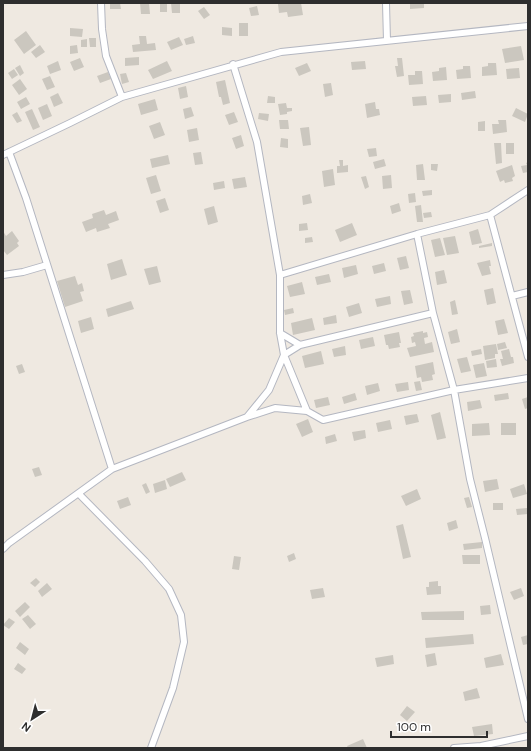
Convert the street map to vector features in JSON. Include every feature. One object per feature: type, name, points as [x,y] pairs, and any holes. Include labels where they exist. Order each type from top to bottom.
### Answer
[{"type":"street","points":[[101,3],[102,29],[106,56],[122,97]]},
{"type":"street","points":[[386,3],[387,41]]},
{"type":"street","points":[[3,155],[122,97],[233,64],[281,52],[528,26]]},
{"type":"street","points":[[233,64],[258,142],[280,275],[280,333],[284,355],[307,411]]},
{"type":"street","points":[[9,152],[26,198],[112,469]]},
{"type":"street","points":[[280,275],[417,234],[490,215],[528,190]]},
{"type":"street","points":[[490,215],[528,357]]},
{"type":"street","points":[[417,234],[433,313],[454,390],[470,479],[487,544],[528,719]]},
{"type":"street","points":[[3,275],[23,272],[47,265]]},
{"type":"street","points":[[512,296],[528,292]]},
{"type":"street","points":[[247,417],[269,390],[284,355],[300,345],[433,313]]},
{"type":"street","points":[[280,333],[300,345]]},
{"type":"street","points":[[3,549],[9,543],[112,469],[247,417],[276,408],[307,411],[323,420],[454,390],[528,378]]},
{"type":"street","points":[[79,494],[169,589],[181,615],[184,642],[173,688],[151,748]]},
{"type":"street","points":[[454,748],[481,746],[528,736]]},
{"type":"building","points":[[110,3],[120,3],[121,9],[110,9]]},
{"type":"building","points":[[140,3],[149,3],[150,14],[141,14]]},
{"type":"building","points":[[171,3],[180,3],[180,13],[172,13]]},
{"type":"building","points":[[301,3],[303,15],[288,17],[287,12],[279,13],[278,4]]},
{"type":"building","points":[[410,3],[424,3],[424,8],[410,9]]},
{"type":"building","points":[[160,4],[167,4],[167,12],[160,12]]},
{"type":"building","points":[[257,6],[259,15],[251,16],[249,8]]},
{"type":"building","points":[[204,7],[210,15],[204,19],[198,11]]},
{"type":"building","points":[[239,23],[248,23],[248,36],[239,36]]},
{"type":"building","points":[[222,27],[232,28],[232,36],[222,35]]},
{"type":"building","points":[[70,28],[83,29],[82,37],[70,36]]},
{"type":"building","points":[[26,31],[36,45],[24,54],[14,40]]},
{"type":"building","points":[[139,36],[146,36],[147,44],[155,43],[156,50],[133,52],[132,45],[140,44]]},
{"type":"building","points":[[193,36],[195,43],[186,45],[184,39]]},
{"type":"building","points":[[179,37],[183,45],[171,50],[167,42]]},
{"type":"building","points":[[89,38],[96,38],[96,47],[90,47]]},
{"type":"building","points":[[87,39],[87,47],[81,47],[81,40]]},
{"type":"building","points":[[40,45],[45,52],[36,58],[31,52]]},
{"type":"building","points":[[77,45],[78,53],[70,54],[70,46]]},
{"type":"building","points":[[521,46],[524,60],[505,63],[502,49]]},
{"type":"building","points":[[139,57],[139,65],[125,66],[125,58]]},
{"type":"building","points":[[80,58],[84,67],[74,71],[70,62]]},
{"type":"building","points":[[397,58],[402,58],[404,76],[397,77],[395,66],[398,66]]},
{"type":"building","points":[[58,61],[61,70],[50,74],[47,66]]},
{"type":"building","points":[[167,61],[172,71],[153,79],[148,70]]},
{"type":"building","points":[[365,61],[366,69],[352,70],[351,62]]},
{"type":"building","points":[[307,63],[311,71],[299,76],[295,68]]},
{"type":"building","points":[[488,63],[496,63],[497,75],[482,76],[482,67],[488,66]]},
{"type":"building","points":[[20,65],[24,73],[20,76],[15,68]]},
{"type":"building","points":[[463,66],[470,66],[471,78],[457,79],[456,70],[463,69]]},
{"type":"building","points":[[446,67],[447,80],[433,81],[432,72],[439,71],[439,68]]},
{"type":"building","points":[[519,68],[520,78],[507,79],[506,69]]},
{"type":"building","points":[[14,69],[18,75],[12,79],[8,73]]},
{"type":"building","points":[[415,71],[422,71],[423,84],[409,85],[408,75],[415,75]]},
{"type":"building","points":[[108,72],[111,79],[100,83],[97,76]]},
{"type":"building","points":[[126,73],[129,82],[122,84],[120,74]]},
{"type":"building","points":[[50,76],[55,87],[47,90],[42,79]]},
{"type":"building","points":[[20,79],[27,89],[19,95],[12,85]]},
{"type":"building","points":[[225,80],[230,103],[223,105],[221,97],[219,97],[216,82]]},
{"type":"building","points":[[331,83],[333,95],[325,97],[323,84]]},
{"type":"building","points":[[186,86],[188,97],[180,99],[178,88]]},
{"type":"building","points":[[475,91],[476,98],[462,100],[461,93]]},
{"type":"building","points":[[58,93],[63,103],[54,107],[50,97]]},
{"type":"building","points":[[451,94],[451,102],[439,103],[438,95]]},
{"type":"building","points":[[268,96],[275,97],[275,103],[267,103]]},
{"type":"building","points":[[426,96],[427,105],[413,106],[412,97]]},
{"type":"building","points":[[26,97],[30,104],[21,109],[17,102]]},
{"type":"building","points":[[155,99],[158,110],[141,115],[138,104]]},
{"type":"building","points":[[375,102],[376,109],[379,109],[380,115],[367,118],[365,104]]},
{"type":"building","points":[[286,103],[287,108],[292,108],[292,111],[287,112],[287,114],[280,115],[278,104]]},
{"type":"building","points":[[47,104],[52,116],[43,120],[38,108]]},
{"type":"building","points":[[191,107],[194,116],[185,119],[183,109]]},
{"type":"building","points":[[516,108],[528,114],[525,122],[512,116]]},
{"type":"building","points":[[32,109],[40,127],[33,130],[25,112]]},
{"type":"building","points":[[17,112],[22,121],[17,123],[12,115]]},
{"type":"building","points":[[234,112],[238,122],[229,125],[225,115]]},
{"type":"building","points":[[259,113],[269,114],[268,121],[258,119]]},
{"type":"building","points":[[279,120],[288,120],[289,129],[280,129]]},
{"type":"building","points":[[498,120],[506,120],[507,132],[493,134],[492,124],[499,124]]},
{"type":"building","points":[[485,121],[485,131],[478,131],[478,122]]},
{"type":"building","points":[[160,122],[165,135],[154,139],[149,126]]},
{"type":"building","points":[[309,127],[311,145],[303,146],[300,128]]},
{"type":"building","points":[[197,128],[199,140],[189,142],[187,130]]},
{"type":"building","points":[[241,135],[244,146],[236,149],[232,138]]},
{"type":"building","points":[[281,138],[288,139],[288,148],[280,147]]},
{"type":"building","points":[[494,143],[501,143],[502,163],[496,164]]},
{"type":"building","points":[[506,143],[514,143],[514,154],[506,154]]},
{"type":"building","points":[[376,148],[377,156],[369,157],[367,149]]},
{"type":"building","points":[[201,152],[203,164],[195,165],[193,153]]},
{"type":"building","points":[[168,155],[170,164],[152,168],[150,159]]},
{"type":"building","points":[[384,159],[386,166],[375,169],[373,162]]},
{"type":"building","points":[[339,160],[343,160],[343,166],[348,165],[348,172],[337,173],[337,166],[340,166]]},
{"type":"building","points":[[528,162],[528,172],[523,173],[521,166],[527,165],[526,163]]},
{"type":"building","points":[[423,164],[425,180],[417,180],[416,165]]},
{"type":"building","points":[[431,164],[438,164],[437,171],[431,170]]},
{"type":"building","points":[[512,165],[515,176],[512,178],[513,181],[505,183],[504,180],[500,182],[496,171]]},
{"type":"building","points":[[333,169],[335,185],[324,187],[322,171]]},
{"type":"building","points":[[156,175],[161,191],[151,194],[146,178]]},
{"type":"building","points":[[391,175],[392,188],[383,189],[382,176]]},
{"type":"building","points":[[366,176],[369,187],[365,189],[361,177]]},
{"type":"building","points":[[245,177],[247,187],[234,189],[232,179]]},
{"type":"building","points":[[224,181],[225,188],[214,190],[213,183]]},
{"type":"building","points":[[432,190],[432,195],[423,196],[422,191]]},
{"type":"building","points":[[415,193],[416,202],[409,203],[408,194]]},
{"type":"building","points":[[310,194],[312,203],[303,205],[302,196]]},
{"type":"building","points":[[165,198],[169,210],[160,213],[156,201]]},
{"type":"building","points":[[399,203],[401,211],[392,214],[390,206]]},
{"type":"building","points":[[421,205],[423,222],[417,222],[415,206]]},
{"type":"building","points":[[214,206],[218,222],[208,225],[204,209]]},
{"type":"building","points":[[104,210],[106,215],[116,211],[119,220],[108,224],[110,228],[97,232],[96,228],[86,232],[82,222],[93,218],[92,214]]},
{"type":"building","points":[[431,212],[432,217],[424,218],[423,213]]},
{"type":"building","points":[[307,223],[308,230],[299,231],[299,224]]},
{"type":"building","points":[[352,223],[357,235],[340,242],[335,230]]},
{"type":"building","points":[[478,229],[482,243],[472,245],[469,232]]},
{"type":"building","points":[[3,231],[6,236],[12,231],[19,241],[17,243],[19,246],[7,255],[3,250]]},
{"type":"building","points":[[455,236],[459,253],[447,255],[443,238]]},
{"type":"building","points":[[312,237],[313,242],[305,243],[305,238]]},
{"type":"building","points":[[440,238],[445,255],[435,257],[431,240]]},
{"type":"building","points":[[492,243],[492,246],[479,248],[479,246]]},
{"type":"building","points":[[406,256],[409,268],[400,270],[397,258]]},
{"type":"building","points":[[122,259],[127,275],[111,280],[107,264]]},
{"type":"building","points":[[490,260],[491,266],[489,266],[491,274],[482,276],[477,263]]},
{"type":"building","points":[[384,263],[386,271],[374,274],[372,266]]},
{"type":"building","points":[[356,265],[358,274],[344,278],[342,268]]},
{"type":"building","points":[[157,266],[161,282],[149,285],[144,269]]},
{"type":"building","points":[[444,270],[447,283],[437,285],[435,272]]},
{"type":"building","points":[[329,274],[331,282],[317,285],[315,277]]},
{"type":"building","points":[[75,276],[78,285],[82,283],[84,291],[80,292],[83,301],[65,307],[57,281]]},
{"type":"building","points":[[302,282],[305,294],[290,297],[287,286]]},
{"type":"building","points":[[493,288],[496,303],[487,305],[484,290]]},
{"type":"building","points":[[410,290],[413,303],[404,305],[401,291]]},
{"type":"building","points":[[390,296],[391,304],[377,307],[375,299]]},
{"type":"building","points":[[455,300],[458,314],[452,315],[450,302]]},
{"type":"building","points":[[131,301],[134,309],[108,317],[106,309]]},
{"type":"building","points":[[359,303],[362,313],[349,317],[346,307]]},
{"type":"building","points":[[293,308],[294,313],[285,315],[284,310]]},
{"type":"building","points":[[336,315],[337,323],[324,325],[323,318]]},
{"type":"building","points":[[91,317],[94,329],[81,333],[78,321]]},
{"type":"building","points":[[312,318],[315,330],[293,335],[291,323]]},
{"type":"building","points":[[504,319],[508,333],[498,335],[495,321]]},
{"type":"building","points":[[457,329],[460,342],[451,344],[448,332]]},
{"type":"building","points":[[423,331],[423,333],[427,332],[428,337],[424,338],[425,344],[432,342],[434,352],[410,357],[407,348],[416,346],[415,342],[412,343],[411,337],[414,336],[413,333]]},
{"type":"building","points":[[399,332],[401,343],[399,343],[400,347],[389,349],[388,345],[386,345],[384,335]]},
{"type":"building","points":[[373,337],[375,346],[361,349],[359,340]]},
{"type":"building","points":[[505,342],[507,348],[498,350],[497,344]]},
{"type":"building","points":[[496,344],[498,354],[495,354],[495,358],[485,360],[483,346]]},
{"type":"building","points":[[345,346],[346,355],[334,357],[332,349]]},
{"type":"building","points":[[481,349],[482,354],[472,356],[471,351]]},
{"type":"building","points":[[509,349],[514,363],[502,366],[500,359],[503,359],[501,351]]},
{"type":"building","points":[[321,351],[324,364],[305,368],[302,356]]},
{"type":"building","points":[[467,357],[471,371],[461,373],[457,359]]},
{"type":"building","points":[[496,359],[497,367],[487,368],[486,361]]},
{"type":"building","points":[[433,362],[435,374],[432,375],[433,380],[422,382],[421,377],[417,378],[415,366]]},
{"type":"building","points":[[484,363],[487,376],[476,378],[473,365]]},
{"type":"building","points":[[22,364],[25,372],[19,374],[16,366]]},
{"type":"building","points":[[420,381],[422,390],[416,391],[414,382]]},
{"type":"building","points":[[408,382],[409,390],[397,392],[395,384]]},
{"type":"building","points":[[378,383],[380,391],[367,395],[365,386]]},
{"type":"building","points":[[355,393],[357,400],[344,404],[342,397]]},
{"type":"building","points":[[508,393],[509,399],[495,401],[494,395]]},
{"type":"building","points":[[328,397],[330,405],[316,408],[314,400]]},
{"type":"building","points":[[528,397],[528,408],[525,409],[522,399]]},
{"type":"building","points":[[480,400],[482,408],[468,411],[467,402]]},
{"type":"building","points":[[440,412],[446,438],[437,440],[431,415]]},
{"type":"building","points":[[417,414],[419,422],[406,425],[404,416]]},
{"type":"building","points":[[308,419],[313,432],[302,437],[296,424]]},
{"type":"building","points":[[390,420],[392,429],[378,432],[376,423]]},
{"type":"building","points":[[489,423],[490,435],[472,436],[472,424]]},
{"type":"building","points":[[501,423],[516,423],[516,435],[501,435]]},
{"type":"building","points":[[365,430],[366,438],[354,441],[352,432]]},
{"type":"building","points":[[335,434],[337,441],[326,444],[325,437]]},
{"type":"building","points":[[39,467],[42,475],[35,477],[32,469]]},
{"type":"building","points":[[182,472],[186,480],[170,487],[166,479]]},
{"type":"building","points":[[497,479],[499,489],[485,492],[483,481]]},
{"type":"building","points":[[165,480],[167,489],[155,493],[153,484]]},
{"type":"building","points":[[146,483],[150,492],[146,494],[142,485]]},
{"type":"building","points":[[524,484],[527,494],[513,498],[510,489]]},
{"type":"building","points":[[417,489],[421,499],[406,506],[401,496]]},
{"type":"building","points":[[128,497],[131,505],[120,509],[117,501]]},
{"type":"building","points":[[469,497],[472,507],[467,508],[464,498]]},
{"type":"building","points":[[493,503],[503,503],[503,510],[493,510]]},
{"type":"building","points":[[527,508],[528,514],[517,515],[516,509]]},
{"type":"building","points":[[456,520],[458,528],[449,531],[447,523]]},
{"type":"building","points":[[403,524],[411,557],[403,559],[396,526]]},
{"type":"building","points":[[482,542],[482,548],[464,550],[463,544]]},
{"type":"building","points":[[294,553],[296,559],[289,562],[287,556]]},
{"type":"building","points":[[462,555],[480,555],[480,564],[463,564]]},
{"type":"building","points":[[234,556],[241,557],[239,570],[232,569]]},
{"type":"building","points":[[36,578],[40,582],[35,587],[30,583]]},
{"type":"building","points":[[438,581],[438,586],[441,586],[441,594],[427,595],[426,587],[429,587],[429,582]]},
{"type":"building","points":[[47,583],[52,589],[42,597],[38,591]]},
{"type":"building","points":[[323,588],[325,597],[312,599],[310,590]]},
{"type":"building","points":[[521,588],[524,596],[514,600],[510,592]]},
{"type":"building","points":[[25,602],[30,607],[20,617],[15,611]]},
{"type":"building","points":[[490,605],[491,614],[481,615],[480,606]]},
{"type":"building","points":[[464,611],[464,620],[422,620],[421,612]]},
{"type":"building","points":[[28,615],[36,624],[30,629],[22,619]]},
{"type":"building","points":[[9,618],[15,622],[9,629],[3,625]]},
{"type":"building","points":[[473,634],[474,644],[426,648],[425,638]]},
{"type":"building","points":[[528,635],[528,644],[523,645],[521,637]]},
{"type":"building","points":[[20,642],[29,649],[25,655],[16,648]]},
{"type":"building","points":[[435,653],[437,665],[427,667],[425,655]]},
{"type":"building","points":[[501,654],[504,665],[486,668],[484,658]]},
{"type":"building","points":[[393,655],[394,664],[377,667],[375,658]]},
{"type":"building","points":[[18,663],[26,669],[22,674],[14,669]]},
{"type":"building","points":[[477,688],[480,698],[465,701],[463,692]]},
{"type":"building","points":[[407,706],[415,712],[407,721],[400,715]]},
{"type":"building","points":[[492,724],[493,734],[474,736],[472,727]]},
{"type":"building","points":[[363,739],[367,748],[348,748],[347,746]]}]
